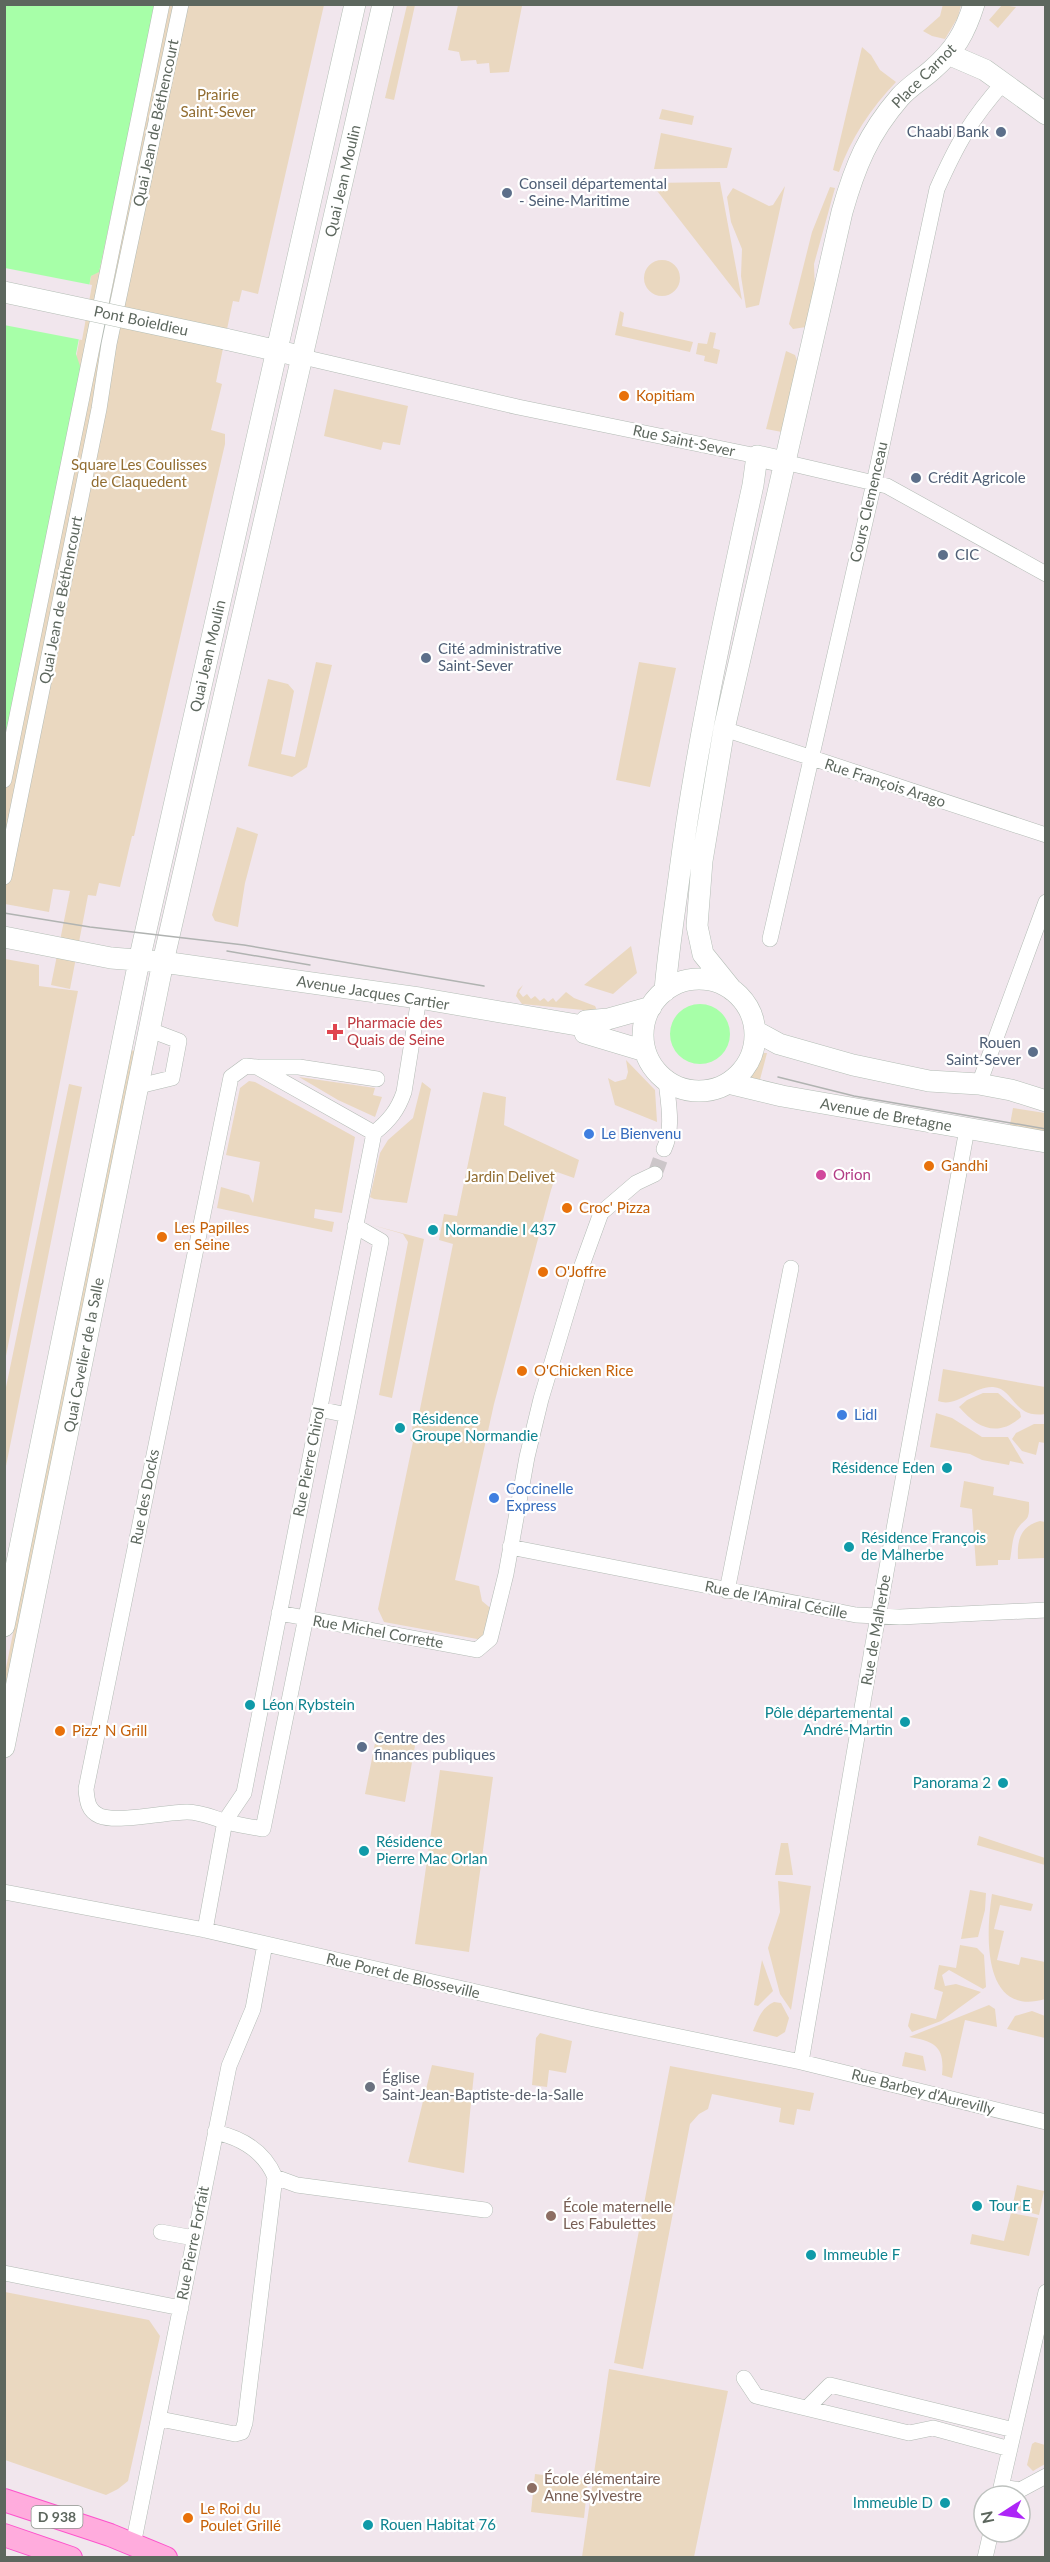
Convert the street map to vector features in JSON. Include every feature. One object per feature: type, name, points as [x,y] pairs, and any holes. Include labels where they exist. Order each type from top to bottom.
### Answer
[{"type":"main road","name":"Quai Jean Moulin","points":[[139,961],[355,4]]},
{"type":"main road","name":"Quai Jean Moulin","points":[[163,962],[383,4]]},
{"type":"main road","name":"Place Carnot","points":[[784,462],[842,212],[855,167],[880,123],[911,86],[932,71],[948,54],[966,30],[974,4]]},
{"type":"main road","points":[[948,54],[985,70],[1046,114]]},
{"type":"main road","points":[[305,226],[332,232]]},
{"type":"main road","name":"Pont Boieldieu","points":[[4,292],[277,351]]},
{"type":"main road","points":[[277,351],[303,357]]},
{"type":"main road","points":[[665,991],[694,770],[755,477],[757,456]]},
{"type":"main road","name":"Rue Saint-Sever","points":[[757,456],[784,462]]},
{"type":"main road","points":[[732,990],[720,983],[699,979],[681,982],[665,991],[651,1006],[643,1030],[645,1051],[653,1067],[666,1080],[680,1088],[696,1091],[711,1090],[728,1083],[741,1072],[751,1057],[755,1031],[747,1005],[703,954],[697,926],[702,861],[724,729],[784,462]]},
{"type":"main road","name":"Avenue Jacques Cartier","points":[[4,937],[111,958],[163,962],[419,998],[583,1026]]},
{"type":"main road","name":"Quai Cavelier de la Salle","points":[[4,1626],[139,961]]},
{"type":"main road","name":"Quai Cavelier de la Salle","points":[[4,1748],[163,962]]},
{"type":"main road","name":"Avenue Jacques Cartier","points":[[583,1026],[586,1022],[608,1019],[651,1006]]},
{"type":"main road","name":"Avenue Jacques Cartier","points":[[583,1026],[585,1033],[645,1051]]},
{"type":"main road","points":[[755,1031],[779,1044],[853,1065],[936,1082],[979,1084],[1011,1090],[1046,1101]]},
{"type":"main road","name":"Avenue de Bretagne","points":[[728,1083],[782,1096],[1046,1142]]},
{"type":"main road","name":"D 938","points":[[4,2500],[110,2535],[133,2545]]},
{"type":"main road","name":"D 938","points":[[4,2535],[71,2558]]},
{"type":"main road","points":[[133,2545],[166,2558]]},
{"type":"street","name":"Quai Jean de Béthencourt","points":[[4,780],[162,4]]},
{"type":"street","name":"Quai Jean de Béthencourt","points":[[4,877],[99,410],[109,344],[181,4]]},
{"type":"street","name":"Cours Clemenceau","points":[[770,939],[874,483],[937,189],[955,149],[977,112],[1004,82]]},
{"type":"street","name":"Rue Saint-Sever","points":[[303,357],[526,408],[757,456]]},
{"type":"street","name":"Rue Saint-Sever","points":[[784,462],[887,486],[1046,574]]},
{"type":"street","name":"Rue François Arago","points":[[724,729],[1046,835]]},
{"type":"street","points":[[979,1084],[1046,902]]},
{"type":"street","points":[[257,1067],[374,1133],[391,1119],[404,1092],[419,998]]},
{"type":"street","points":[[139,1086],[172,1078],[179,1041],[150,1030]]},
{"type":"street","name":"Rue des Docks","points":[[306,1619],[263,1829],[225,1821],[209,1814],[187,1812],[103,1817],[93,1812],[87,1803],[86,1790],[226,1090],[231,1077],[246,1066],[299,1067],[377,1079]]},
{"type":"street","points":[[666,1080],[670,1113],[667,1144]]},
{"type":"street","name":"Rue de Malherbe","points":[[801,2062],[878,1617],[967,1129]]},
{"type":"street","name":"Rue Pierre Chirol","points":[[205,1930],[225,1821],[244,1793],[374,1133]]},
{"type":"street","points":[[510,1547],[527,1457],[542,1399],[577,1279],[601,1213],[636,1183],[656,1174]]},
{"type":"street","points":[[306,1619],[381,1241],[355,1226]]},
{"type":"street","points":[[727,1591],[791,1268]]},
{"type":"street","points":[[319,1409],[347,1415]]},
{"type":"street","name":"Rue de l'Amiral Cécille","points":[[510,1547],[856,1615],[878,1617],[1046,1610]]},
{"type":"street","name":"Rue Michel Corrette","points":[[279,1613],[477,1650],[490,1639],[506,1574],[510,1547]]},
{"type":"street","name":"Rue Poret de Blosseville","points":[[4,1892],[205,1930],[594,2019],[801,2062]]},
{"type":"street","name":"Rue Pierre Forfait","points":[[133,2545],[230,2060],[253,2008],[265,1944]]},
{"type":"street","name":"Rue Barbey d'Aurevilly","points":[[801,2062],[1046,2122]]},
{"type":"street","points":[[160,2419],[219,2432],[242,2432],[275,2177],[270,2164],[243,2141],[215,2132]]},
{"type":"street","points":[[275,2177],[297,2185],[485,2210]]},
{"type":"street","points":[[160,2232],[194,2238]]},
{"type":"street","points":[[4,2273],[181,2308]]},
{"type":"street","points":[[1002,2484],[1046,2292]]},
{"type":"street","points":[[744,2378],[756,2396],[909,2433],[933,2428],[1010,2449]]},
{"type":"street","points":[[807,2408],[830,2385],[1014,2430]]},
{"type":"street","points":[[933,2428],[937,2411]]},
{"type":"street","points":[[1031,2484],[1046,2476]]},
{"type":"green space","points":[[943,4],[961,5],[958,17],[945,39],[923,31],[940,16]]},
{"type":"green space","name":"Square Les Coulisses de Claquedent","points":[[156,5],[324,5],[258,294],[242,290],[239,302],[233,301],[216,382],[222,384],[211,430],[225,434],[225,444],[134,836],[132,836],[120,887],[99,883],[96,896],[88,895],[70,989],[51,985],[70,891],[53,889],[49,912],[5,904],[5,749],[91,276],[99,271]]},
{"type":"green space","points":[[407,5],[415,5],[394,100],[385,98]]},
{"type":"green space","points":[[458,5],[521,5],[509,72],[490,73],[489,63],[477,64],[476,60],[461,61],[459,52],[448,50]]},
{"type":"green space","points":[[1002,5],[1016,7],[998,28],[989,20]]},
{"type":"green space","points":[[862,47],[871,55],[880,70],[896,82],[863,124],[849,147],[839,172],[833,170]]},
{"type":"green space","points":[[662,109],[694,116],[692,125],[659,119]]},
{"type":"green space","points":[[661,133],[732,148],[727,168],[654,169]]},
{"type":"green space","points":[[720,182],[742,300],[651,183]]},
{"type":"green space","points":[[785,186],[759,305],[746,308],[741,276],[742,249],[731,222],[727,197],[733,188],[769,206],[773,205]]},
{"type":"green space","points":[[830,187],[835,188],[814,264],[815,294],[806,327],[793,329],[789,324],[812,232]]},
{"type":"green space","points":[[662,260],[675,265],[680,278],[675,291],[662,296],[649,291],[644,278],[649,265]]},
{"type":"green space","points":[[620,311],[624,313],[622,326],[693,342],[690,352],[615,335]]},
{"type":"green space","points":[[710,332],[716,333],[713,348],[720,350],[717,364],[704,361],[705,356],[696,354],[698,343],[707,344]]},
{"type":"green space","points":[[786,351],[795,355],[798,363],[782,432],[766,429]]},
{"type":"green space","points":[[334,389],[408,406],[400,445],[383,442],[381,450],[324,436]]},
{"type":"green space","points":[[316,662],[332,665],[307,767],[292,777],[248,766],[268,679],[288,684],[294,691],[281,754],[295,757]]},
{"type":"green space","points":[[639,662],[676,668],[650,787],[616,780]]},
{"type":"green space","points":[[237,827],[258,834],[245,883],[238,927],[215,921],[212,915]]},
{"type":"green space","points":[[631,946],[637,973],[613,994],[584,985]]},
{"type":"green space","points":[[5,959],[39,965],[39,986],[78,991],[5,1361]]},
{"type":"green space","points":[[523,985],[519,992],[523,997],[527,994],[531,999],[535,996],[540,1001],[544,998],[548,1002],[553,998],[556,1002],[566,992],[574,998],[595,1006],[599,1014],[584,1014],[583,1010],[522,1004],[516,996]]},
{"type":"green space","points":[[130,1050],[136,1051],[5,1704],[5,1673]]},
{"type":"green space","points":[[764,1053],[767,1053],[758,1087],[750,1078]]},
{"type":"green space","points":[[626,1060],[655,1090],[657,1122],[615,1105],[608,1078],[615,1082],[626,1079],[628,1072]]},
{"type":"green space","points":[[299,1077],[375,1088],[373,1095],[382,1097],[375,1117],[338,1100]]},
{"type":"green space","points":[[249,1081],[255,1082],[355,1137],[342,1213],[315,1209],[314,1218],[334,1222],[332,1232],[217,1208],[221,1187],[249,1195],[253,1203],[260,1162],[226,1155],[240,1088]]},
{"type":"green space","points":[[422,1082],[431,1089],[407,1203],[374,1199],[370,1197],[380,1153],[388,1140],[413,1118]]},
{"type":"green space","points":[[69,1084],[82,1087],[5,1471],[5,1392]]},
{"type":"green space","name":"Jardin Delivet","points":[[483,1092],[506,1097],[504,1125],[579,1160],[574,1178],[557,1172],[551,1190],[494,1404],[455,1580],[479,1586],[482,1601],[494,1611],[488,1641],[384,1622],[378,1609],[413,1442],[410,1440],[415,1414],[419,1414],[453,1244],[439,1240],[444,1214],[457,1216]]},
{"type":"green space","points":[[1013,1108],[1045,1113],[1045,1136],[1009,1130]]},
{"type":"green space","points":[[372,1225],[424,1239],[392,1398],[379,1395],[408,1242],[403,1234]]},
{"type":"green space","points":[[943,1369],[1045,1387],[1045,1414],[1026,1412],[1005,1392],[993,1387],[979,1390],[952,1402],[938,1401]]},
{"type":"green space","points":[[983,1393],[998,1393],[1020,1412],[1021,1417],[996,1429],[980,1425],[959,1407],[967,1400]]},
{"type":"green space","points":[[936,1413],[952,1418],[982,1437],[1008,1437],[1024,1464],[1010,1461],[1009,1465],[982,1460],[970,1454],[930,1447]]},
{"type":"green space","points":[[1034,1424],[1045,1424],[1045,1443],[1039,1442],[1036,1455],[1022,1451],[1012,1439],[1016,1433]]},
{"type":"green space","points":[[964,1481],[994,1487],[993,1495],[1029,1502],[1028,1517],[1015,1534],[1010,1560],[998,1560],[998,1565],[976,1566],[972,1509],[960,1507]]},
{"type":"green space","points":[[1045,1522],[1045,1558],[1018,1559],[1021,1535],[1033,1523]]},
{"type":"green space","points":[[377,1733],[416,1740],[405,1802],[365,1794]]},
{"type":"green space","points":[[440,1770],[493,1777],[469,1952],[415,1944]]},
{"type":"green space","points":[[979,1836],[1045,1858],[1045,1865],[977,1845]]},
{"type":"green space","points":[[781,1843],[788,1843],[793,1875],[775,1875]]},
{"type":"green space","points":[[778,1881],[811,1886],[791,2010],[780,1994],[768,1948],[780,1912]]},
{"type":"green space","points":[[970,1890],[986,1893],[985,1910],[978,1937],[961,1939]]},
{"type":"green space","points":[[992,1894],[1033,1904],[1031,1911],[1000,1905],[994,1929],[1004,1931],[997,1960],[1019,1965],[1021,1957],[1045,1962],[1045,1999],[1024,2002],[1009,1996],[999,1984],[992,1968],[989,1949]]},
{"type":"green space","points":[[960,1945],[977,1948],[984,1955],[986,1987],[983,1989],[949,1970],[942,1975],[945,1986],[956,1984],[981,1992],[941,2021],[912,2032],[908,2026],[911,2013],[936,2019],[943,1992],[934,1989],[939,1965],[956,1968]]},
{"type":"green space","points":[[762,1960],[773,1991],[758,2006],[754,2005]]},
{"type":"green space","points":[[774,2002],[781,2003],[789,2018],[785,2032],[777,2037],[753,2031],[763,2011]]},
{"type":"green space","points":[[989,2005],[995,2009],[997,2027],[965,2020],[952,2078],[942,2075],[942,2058],[932,2043],[909,2037]]},
{"type":"green space","points":[[1032,2011],[1045,2016],[1045,2038],[1007,2029],[1015,2016]]},
{"type":"green space","points":[[540,2033],[572,2041],[566,2073],[549,2070],[547,2087],[532,2085],[536,2038]]},
{"type":"green space","points":[[905,2052],[923,2056],[926,2071],[902,2066]]},
{"type":"green space","points":[[432,2065],[474,2073],[464,2173],[408,2162]]},
{"type":"green space","points":[[670,2066],[814,2093],[810,2111],[797,2109],[794,2125],[779,2122],[781,2108],[712,2094],[708,2109],[699,2114],[690,2124],[643,2369],[614,2363]]},
{"type":"green space","points":[[1017,2185],[1044,2191],[1039,2215],[1012,2208]]},
{"type":"green space","points":[[1011,2213],[1038,2218],[1029,2256],[970,2244],[972,2234],[1004,2241]]},
{"type":"green space","points":[[5,2292],[149,2320],[160,2336],[128,2481],[118,2489],[106,2495],[5,2460]]},
{"type":"green space","points":[[609,2369],[728,2391],[694,2557],[582,2557]]},
{"type":"green space","points":[[1035,2442],[1045,2445],[1045,2464],[1033,2471],[1027,2465],[1032,2444]]},
{"type":"green space","points":[[535,2474],[588,2480],[584,2518],[531,2512]]},
{"type":"shaded area","points":[[5,5],[156,5],[99,272],[91,276],[76,354],[81,369],[5,749]]},
{"type":"shaded area","points":[[700,1004],[717,1009],[725,1017],[730,1034],[725,1051],[717,1059],[700,1064],[683,1059],[675,1051],[670,1034],[675,1017],[683,1009]]},
{"type":"pier","points":[[5,268],[92,285],[82,340],[4,325]]},
{"type":"tunnel","points":[[655,1174],[664,1149]]},
{"type":"tram line","points":[[4,913],[90,927],[244,945],[484,986]]},
{"type":"tram line","points":[[227,951],[310,965]]},
{"type":"tram line","points":[[778,1077],[854,1096],[1046,1129]]},
{"type":"place","name":"Chaabi Bank","points":[[1001,132]]},
{"type":"place","name":"Conseil départemental - Seine-Maritime","points":[[507,193]]},
{"type":"place","name":"Kopitiam","points":[[624,396]]},
{"type":"place","name":"Crédit Agricole","points":[[916,478]]},
{"type":"place","name":"CIC","points":[[943,555]]},
{"type":"place","name":"Cité administrative Saint-Sever","points":[[426,658]]},
{"type":"place","name":"Pharmacie des Quais de Seine","points":[[335,1032]]},
{"type":"place","name":"Rouen Saint-Sever","points":[[1033,1052]]},
{"type":"place","name":"Le Bienvenu","points":[[589,1134]]},
{"type":"place","name":"Gandhi","points":[[929,1166]]},
{"type":"place","name":"Orion","points":[[821,1175]]},
{"type":"place","name":"Croc' Pizza","points":[[567,1208]]},
{"type":"place","name":"Normandie I 437","points":[[433,1230]]},
{"type":"place","name":"Les Papilles en Seine","points":[[162,1237]]},
{"type":"place","name":"O'Joffre","points":[[543,1272]]},
{"type":"place","name":"O'Chicken Rice","points":[[522,1371]]},
{"type":"place","name":"Lidl","points":[[842,1415]]},
{"type":"place","name":"Résidence Groupe Normandie","points":[[400,1428]]},
{"type":"place","name":"Résidence Eden","points":[[947,1468]]},
{"type":"place","name":"Coccinelle Express","points":[[494,1498]]},
{"type":"place","name":"Résidence François de Malherbe","points":[[849,1547]]},
{"type":"place","name":"Léon Rybstein","points":[[250,1705]]},
{"type":"place","name":"Pôle départemental André-Martin","points":[[905,1722]]},
{"type":"place","name":"Pizz' N Grill","points":[[60,1731]]},
{"type":"place","name":"Centre des finances publiques","points":[[362,1747]]},
{"type":"place","name":"Panorama 2","points":[[1003,1783]]},
{"type":"place","name":"Résidence Pierre Mac Orlan","points":[[364,1851]]},
{"type":"place","name":"Église Saint-Jean-Baptiste-de-la-Salle","points":[[370,2087]]},
{"type":"place","name":"Tour E","points":[[977,2206]]},
{"type":"place","name":"École maternelle Les Fabulettes","points":[[551,2216]]},
{"type":"place","name":"Immeuble F","points":[[811,2255]]},
{"type":"place","name":"École élémentaire Anne Sylvestre","points":[[532,2488]]},
{"type":"place","name":"Immeuble D","points":[[945,2503]]},
{"type":"place","name":"Le Roi du Poulet Grillé","points":[[188,2518]]},
{"type":"place","name":"Rouen Habitat 76","points":[[368,2525]]},
{"type":"park label","name":"Prairie Saint-Sever","points":[[218,104]]}]
